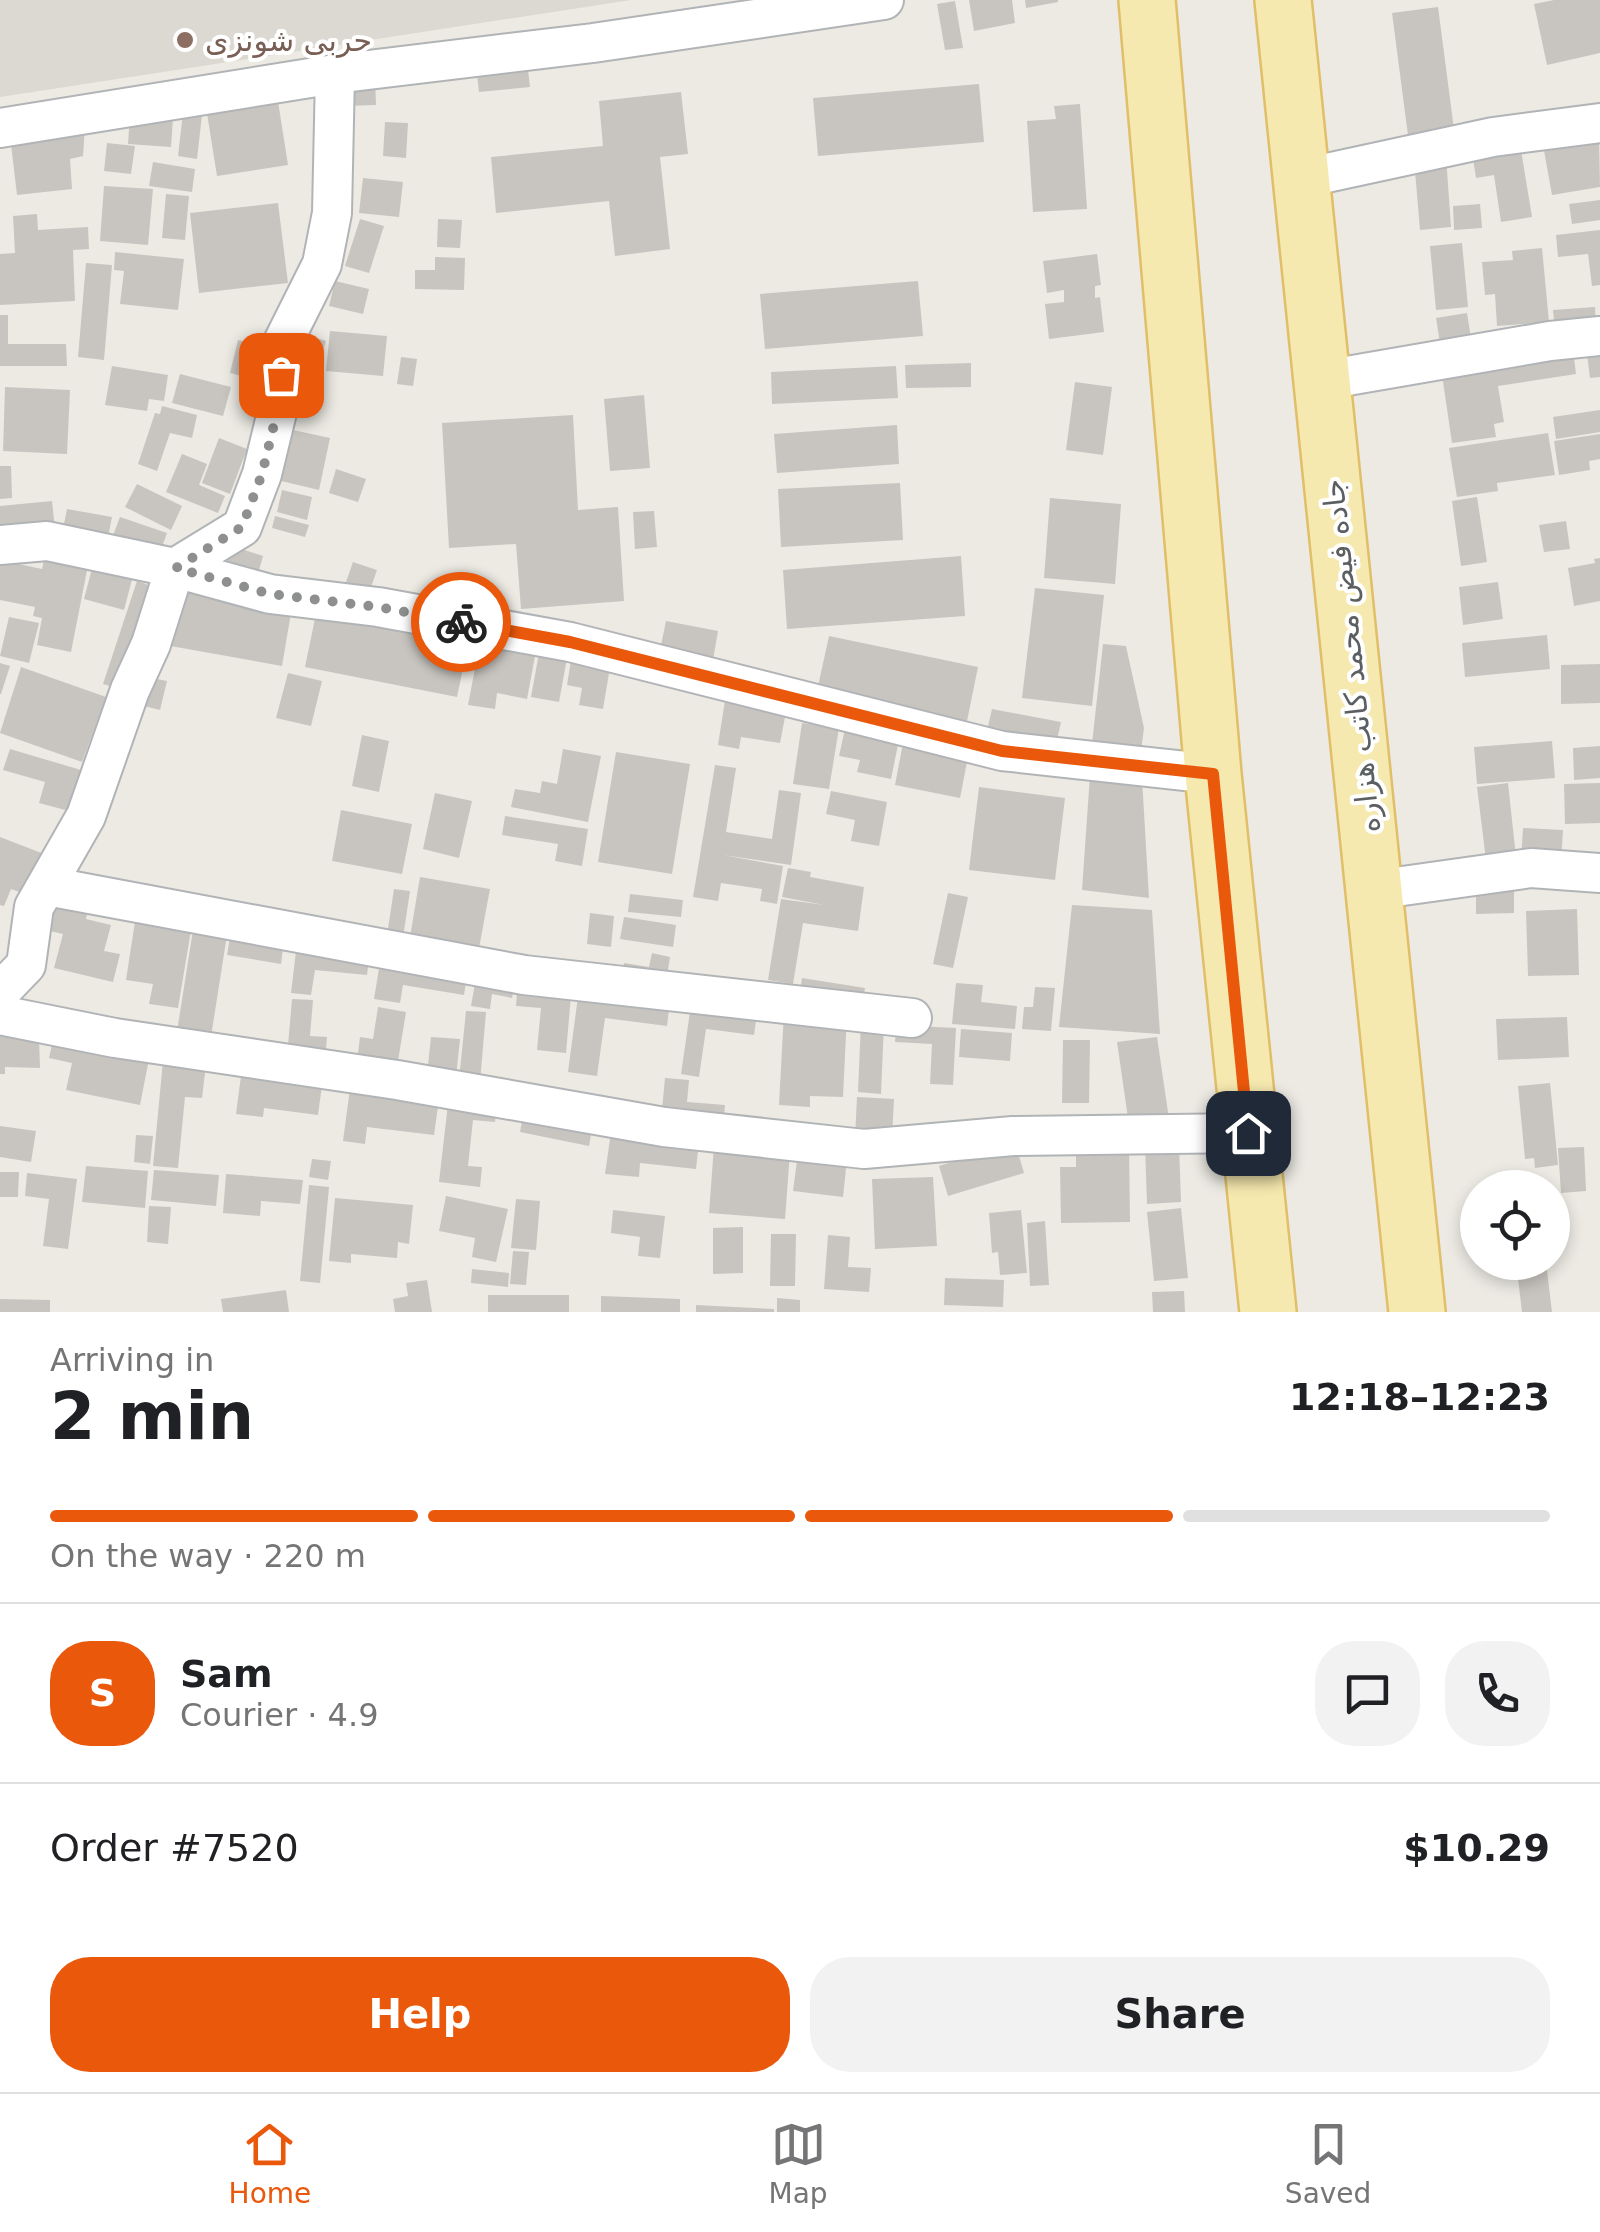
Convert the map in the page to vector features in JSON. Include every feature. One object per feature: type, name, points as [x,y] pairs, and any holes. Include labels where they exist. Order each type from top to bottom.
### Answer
[{"type":"main road","points":[[1148,0],[1213,774],[1268,1312]]},
{"type":"main road","name":"جاده فیض محمد کاتب هزاره","points":[[1283,0],[1298,179],[1324,380],[1417,1312]]},
{"type":"street","points":[[0,128],[335,74],[593,43],[884,0]]},
{"type":"street","points":[[0,992],[26,965],[34,907],[86,816],[176,568],[242,527],[262,474],[278,408],[283,342],[322,264],[332,213],[335,74]]},
{"type":"street","points":[[1298,179],[1493,138],[1600,124]]},
{"type":"street","points":[[1324,380],[1600,336]]},
{"type":"street","points":[[0,545],[47,540],[176,568],[270,594],[378,607],[570,642],[1002,751],[1213,774]]},
{"type":"street","points":[[1374,890],[1531,868],[1600,873]]},
{"type":"street","points":[[46,886],[524,975],[912,1018]]},
{"type":"street","points":[[0,1014],[115,1038],[396,1080],[664,1127],[864,1150],[1014,1136],[1248,1133]]},
{"type":"shaded area","name":"حربی شونزی","points":[[0,0],[631,0],[0,97]]},
{"type":"building","points":[[969,0],[1012,0],[1015,23],[974,31]]},
{"type":"building","points":[[1025,0],[1058,0],[1058,2],[1026,8]]},
{"type":"building","points":[[1600,0],[1600,53],[1547,65],[1534,4]]},
{"type":"building","points":[[955,1],[963,48],[945,50],[937,4]]},
{"type":"building","points":[[1438,7],[1455,137],[1409,143],[1392,13]]},
{"type":"building","points":[[528,70],[530,87],[479,92],[477,74]]},
{"type":"building","points":[[375,77],[376,105],[344,106],[342,79]]},
{"type":"building","points":[[979,84],[984,142],[818,156],[813,98]]},
{"type":"building","points":[[681,92],[688,154],[660,157],[670,249],[615,256],[609,201],[496,213],[491,157],[603,146],[599,101]]},
{"type":"building","points":[[277,95],[288,165],[217,176],[206,107]]},
{"type":"building","points":[[1080,104],[1087,209],[1033,212],[1027,121],[1056,119],[1054,106]]},
{"type":"building","points":[[183,113],[202,115],[197,159],[178,156]]},
{"type":"building","points":[[130,115],[173,118],[171,147],[128,144]]},
{"type":"building","points":[[385,122],[408,123],[406,158],[383,156]]},
{"type":"building","points":[[85,127],[83,156],[70,159],[72,189],[17,195],[10,136]]},
{"type":"building","points":[[1599,136],[1600,187],[1552,195],[1543,145]]},
{"type":"building","points":[[107,143],[135,146],[131,174],[104,171]]},
{"type":"building","points":[[1520,144],[1532,217],[1501,222],[1494,175],[1476,178],[1472,152]]},
{"type":"building","points":[[1446,156],[1451,227],[1420,230],[1414,159]]},
{"type":"building","points":[[153,162],[195,169],[192,192],[149,186]]},
{"type":"building","points":[[363,178],[403,182],[399,217],[359,213]]},
{"type":"building","points":[[104,186],[153,189],[148,245],[100,241]]},
{"type":"building","points":[[166,194],[189,196],[185,240],[162,238]]},
{"type":"building","points":[[1600,200],[1600,220],[1572,224],[1569,204]]},
{"type":"building","points":[[278,203],[288,283],[199,293],[190,213]]},
{"type":"building","points":[[1480,204],[1482,228],[1454,230],[1453,206]]},
{"type":"building","points":[[37,214],[38,230],[88,227],[89,249],[73,250],[75,301],[0,305],[0,254],[15,253],[13,216]]},
{"type":"building","points":[[360,219],[384,226],[369,273],[345,266]]},
{"type":"building","points":[[438,219],[462,220],[460,248],[437,247]]},
{"type":"building","points":[[1600,230],[1600,285],[1592,286],[1588,254],[1558,257],[1556,235]]},
{"type":"building","points":[[1462,243],[1468,307],[1436,310],[1430,246]]},
{"type":"building","points":[[1542,248],[1549,322],[1497,326],[1495,294],[1485,295],[1482,262],[1513,260],[1512,251]]},
{"type":"building","points":[[115,252],[184,259],[178,310],[120,304],[124,271],[114,270]]},
{"type":"building","points":[[1097,254],[1101,285],[1095,286],[1095,298],[1100,297],[1104,332],[1049,339],[1045,304],[1064,302],[1064,290],[1047,293],[1043,261]]},
{"type":"building","points":[[435,257],[465,258],[464,290],[415,289],[415,270],[435,270]]},
{"type":"building","points":[[86,263],[112,265],[104,360],[78,357]]},
{"type":"building","points":[[335,281],[369,289],[363,314],[329,306]]},
{"type":"building","points":[[918,281],[923,336],[765,349],[760,294]]},
{"type":"building","points":[[1595,307],[1596,325],[1555,329],[1553,310]]},
{"type":"building","points":[[1467,313],[1473,351],[1442,356],[1436,318]]},
{"type":"building","points":[[0,315],[8,315],[8,344],[66,344],[67,366],[0,366]]},
{"type":"building","points":[[330,331],[387,336],[383,376],[326,371]]},
{"type":"building","points":[[297,332],[326,341],[318,367],[289,357]]},
{"type":"building","points":[[238,340],[258,345],[250,378],[230,373]]},
{"type":"building","points":[[1572,341],[1576,374],[1498,386],[1504,422],[1494,424],[1496,437],[1452,443],[1440,361]]},
{"type":"building","points":[[1600,352],[1600,377],[1590,378],[1587,354]]},
{"type":"building","points":[[401,357],[417,359],[413,386],[397,384]]},
{"type":"building","points":[[971,363],[971,387],[906,388],[905,365]]},
{"type":"building","points":[[112,366],[168,375],[164,401],[149,399],[147,411],[105,405]]},
{"type":"building","points":[[896,366],[898,398],[772,404],[771,372]]},
{"type":"building","points":[[180,374],[231,387],[223,416],[172,403]]},
{"type":"building","points":[[1075,382],[1112,387],[1103,455],[1066,450]]},
{"type":"building","points":[[5,387],[70,390],[67,454],[3,451]]},
{"type":"building","points":[[644,395],[650,468],[610,471],[604,399]]},
{"type":"building","points":[[162,406],[197,415],[192,438],[170,433],[157,471],[138,464],[155,413],[160,414]]},
{"type":"building","points":[[1600,410],[1600,432],[1556,439],[1553,417]]},
{"type":"building","points":[[573,415],[578,510],[618,507],[624,601],[521,609],[516,544],[449,548],[442,423]]},
{"type":"building","points":[[897,425],[899,464],[777,473],[774,434]]},
{"type":"building","points":[[288,429],[330,438],[319,490],[277,480]]},
{"type":"building","points":[[1548,433],[1555,475],[1497,483],[1498,491],[1457,497],[1449,448]]},
{"type":"building","points":[[1600,434],[1600,459],[1589,461],[1590,470],[1559,475],[1554,441]]},
{"type":"building","points":[[219,438],[247,449],[230,494],[202,483]]},
{"type":"building","points":[[182,454],[207,464],[199,485],[225,496],[218,513],[166,492]]},
{"type":"building","points":[[0,466],[11,466],[12,498],[0,499]]},
{"type":"building","points":[[336,469],[366,479],[358,502],[329,493]]},
{"type":"building","points":[[900,483],[903,540],[781,547],[778,489]]},
{"type":"building","points":[[137,484],[182,506],[171,530],[125,507]]},
{"type":"building","points":[[282,490],[312,497],[307,520],[277,512]]},
{"type":"building","points":[[1477,497],[1487,562],[1461,566],[1452,501]]},
{"type":"building","points":[[1050,498],[1121,504],[1115,584],[1044,578]]},
{"type":"building","points":[[52,501],[55,529],[0,535],[0,506]]},
{"type":"building","points":[[67,509],[112,517],[108,537],[63,529]]},
{"type":"building","points":[[654,511],[657,547],[635,549],[633,512]]},
{"type":"building","points":[[275,516],[309,525],[305,537],[272,528]]},
{"type":"building","points":[[120,517],[167,533],[158,558],[111,541]]},
{"type":"building","points":[[1566,521],[1570,549],[1544,552],[1539,525]]},
{"type":"building","points":[[232,546],[263,556],[255,584],[224,575]]},
{"type":"building","points":[[47,547],[90,555],[71,652],[37,645],[42,618],[33,616],[35,607],[0,600],[0,560],[42,569]]},
{"type":"building","points":[[961,556],[965,616],[787,629],[783,570]]},
{"type":"building","points":[[95,557],[135,568],[124,610],[84,599]]},
{"type":"building","points":[[1600,558],[1600,601],[1574,606],[1568,568],[1595,563],[1594,559]]},
{"type":"building","points":[[353,562],[377,570],[370,590],[346,582]]},
{"type":"building","points":[[137,581],[160,589],[127,691],[103,684]]},
{"type":"building","points":[[1498,582],[1503,619],[1463,625],[1459,587]]},
{"type":"building","points":[[176,587],[292,607],[282,666],[165,645]]},
{"type":"building","points":[[1035,588],[1104,595],[1092,706],[1022,698]]},
{"type":"building","points":[[317,609],[469,640],[457,697],[305,667]]},
{"type":"building","points":[[9,617],[39,623],[29,663],[0,656]]},
{"type":"building","points":[[666,621],[718,631],[713,660],[660,650]]},
{"type":"building","points":[[1547,635],[1550,669],[1465,677],[1462,643]]},
{"type":"building","points":[[829,636],[978,667],[967,721],[817,691]]},
{"type":"building","points":[[493,643],[536,651],[527,699],[497,693],[495,709],[468,705],[477,658],[490,660]]},
{"type":"building","points":[[1103,644],[1126,646],[1144,728],[1140,758],[1091,753]]},
{"type":"building","points":[[539,653],[567,658],[559,702],[531,697]]},
{"type":"building","points":[[571,660],[610,667],[603,709],[579,705],[582,688],[567,685]]},
{"type":"building","points":[[0,663],[10,666],[1,694],[0,694]]},
{"type":"building","points":[[1600,664],[1600,703],[1561,704],[1561,665]]},
{"type":"building","points":[[21,667],[106,697],[82,762],[0,733]]},
{"type":"building","points":[[288,673],[322,681],[311,726],[276,718]]},
{"type":"building","points":[[147,677],[167,681],[160,710],[140,705]]},
{"type":"building","points":[[726,694],[786,712],[780,743],[741,737],[739,749],[718,745]]},
{"type":"building","points":[[992,709],[1061,722],[1055,749],[986,735]]},
{"type":"building","points":[[802,723],[839,728],[829,789],[793,784]]},
{"type":"building","points":[[845,729],[899,740],[891,779],[857,772],[860,760],[839,756]]},
{"type":"building","points":[[362,735],[389,741],[379,792],[352,786]]},
{"type":"building","points":[[904,738],[969,752],[960,798],[895,785]]},
{"type":"building","points":[[1552,741],[1555,778],[1477,784],[1474,747]]},
{"type":"building","points":[[1600,746],[1600,778],[1574,780],[1573,748]]},
{"type":"building","points":[[10,749],[81,770],[69,811],[39,803],[45,782],[3,770]]},
{"type":"building","points":[[563,749],[601,756],[588,822],[511,807],[515,789],[540,793],[542,781],[557,784]]},
{"type":"building","points":[[616,752],[690,764],[672,874],[598,862]]},
{"type":"building","points":[[715,765],[736,768],[726,832],[772,839],[779,790],[801,793],[791,865],[723,855],[783,866],[777,904],[760,901],[762,889],[721,883],[718,901],[693,897]]},
{"type":"building","points":[[1090,775],[1142,778],[1149,898],[1082,890]]},
{"type":"building","points":[[1508,783],[1516,857],[1486,860],[1477,787]]},
{"type":"building","points":[[1600,783],[1600,823],[1565,824],[1564,784]]},
{"type":"building","points":[[979,787],[1065,798],[1055,880],[969,870]]},
{"type":"building","points":[[831,791],[887,802],[879,846],[851,841],[855,820],[826,814]]},
{"type":"building","points":[[435,793],[472,801],[459,858],[423,849]]},
{"type":"building","points":[[341,810],[412,824],[402,874],[332,861]]},
{"type":"building","points":[[505,816],[588,829],[582,866],[555,861],[558,844],[502,835]]},
{"type":"building","points":[[1523,828],[1563,830],[1561,862],[1521,860]]},
{"type":"building","points":[[0,837],[44,854],[28,895],[11,889],[4,906],[0,905]]},
{"type":"building","points":[[788,868],[811,872],[810,877],[864,887],[858,931],[803,923],[793,984],[768,980],[781,899],[824,905],[782,897]]},
{"type":"building","points":[[420,877],[490,889],[479,948],[410,937]]},
{"type":"building","points":[[394,889],[410,891],[402,944],[386,942]]},
{"type":"building","points":[[1514,890],[1514,913],[1476,914],[1476,891]]},
{"type":"building","points":[[948,893],[968,897],[953,968],[933,964]]},
{"type":"building","points":[[630,894],[683,900],[681,917],[628,912]]},
{"type":"building","points":[[44,900],[88,910],[86,919],[111,925],[104,951],[120,954],[113,982],[54,968],[63,934],[37,928]]},
{"type":"building","points":[[1072,905],[1152,910],[1160,1034],[1059,1027]]},
{"type":"building","points":[[1577,909],[1579,975],[1528,976],[1526,911]]},
{"type":"building","points":[[590,913],[614,916],[611,947],[587,944]]},
{"type":"building","points":[[136,915],[192,924],[178,1008],[149,1004],[153,984],[126,980]]},
{"type":"building","points":[[624,917],[676,925],[673,947],[620,939]]},
{"type":"building","points":[[193,930],[227,935],[210,1043],[176,1038]]},
{"type":"building","points":[[231,931],[284,940],[281,964],[227,955]]},
{"type":"building","points":[[297,943],[370,951],[367,975],[315,970],[311,995],[291,993]]},
{"type":"building","points":[[652,953],[670,957],[665,988],[621,981],[624,963],[649,967]]},
{"type":"building","points":[[381,956],[468,969],[464,995],[403,985],[400,1003],[374,999]]},
{"type":"building","points":[[477,972],[516,978],[512,998],[492,994],[490,1009],[471,1006]]},
{"type":"building","points":[[802,978],[865,988],[861,1009],[799,999]]},
{"type":"building","points":[[518,979],[572,984],[566,1053],[537,1050],[541,1008],[516,1006]]},
{"type":"building","points":[[956,983],[983,985],[981,1002],[1017,1006],[1015,1029],[952,1024]]},
{"type":"building","points":[[1035,987],[1055,988],[1051,1031],[1022,1029],[1024,1007],[1033,1007]]},
{"type":"building","points":[[579,989],[670,1001],[667,1026],[605,1018],[597,1076],[568,1072]]},
{"type":"building","points":[[292,999],[313,1000],[310,1036],[327,1037],[325,1061],[287,1057]]},
{"type":"building","points":[[691,1005],[757,1014],[754,1035],[706,1029],[699,1077],[681,1074]]},
{"type":"building","points":[[378,1007],[406,1012],[397,1067],[357,1061],[360,1037],[373,1039]]},
{"type":"building","points":[[466,1011],[486,1012],[480,1082],[459,1080]]},
{"type":"building","points":[[784,1012],[847,1014],[843,1097],[810,1096],[810,1107],[779,1105]]},
{"type":"building","points":[[1567,1017],[1569,1057],[1498,1060],[1496,1019]]},
{"type":"building","points":[[861,1022],[884,1023],[881,1094],[858,1092]]},
{"type":"building","points":[[896,1025],[956,1028],[953,1085],[930,1084],[932,1044],[895,1042]]},
{"type":"building","points":[[961,1029],[1012,1033],[1010,1061],[959,1057]]},
{"type":"building","points":[[0,1033],[39,1038],[40,1068],[5,1067],[5,1074],[0,1074]]},
{"type":"building","points":[[431,1037],[460,1039],[456,1077],[427,1075]]},
{"type":"building","points":[[1157,1037],[1169,1119],[1129,1125],[1117,1042]]},
{"type":"building","points":[[53,1040],[149,1059],[140,1105],[66,1090],[72,1063],[49,1058]]},
{"type":"building","points":[[1063,1040],[1090,1040],[1089,1103],[1062,1103]]},
{"type":"building","points":[[163,1061],[206,1065],[202,1098],[185,1097],[178,1168],[153,1166]]},
{"type":"building","points":[[242,1068],[323,1078],[318,1115],[264,1108],[263,1117],[236,1114]]},
{"type":"building","points":[[665,1078],[689,1080],[687,1102],[725,1105],[723,1125],[661,1120]]},
{"type":"building","points":[[351,1081],[440,1092],[434,1135],[367,1127],[365,1144],[343,1141]]},
{"type":"building","points":[[1550,1083],[1558,1165],[1535,1168],[1534,1158],[1525,1159],[1518,1086]]},
{"type":"building","points":[[449,1095],[497,1100],[495,1122],[473,1120],[468,1166],[482,1167],[480,1187],[439,1182]]},
{"type":"building","points":[[857,1097],[894,1099],[892,1139],[855,1137]]},
{"type":"building","points":[[524,1110],[593,1124],[589,1146],[520,1132]]},
{"type":"building","points":[[0,1126],[36,1131],[31,1162],[0,1157]]},
{"type":"building","points":[[611,1132],[699,1142],[696,1169],[640,1163],[639,1177],[605,1174]]},
{"type":"building","points":[[136,1135],[153,1136],[150,1164],[134,1162]]},
{"type":"building","points":[[1015,1142],[1024,1173],[948,1196],[939,1166]]},
{"type":"building","points":[[1076,1144],[1129,1144],[1130,1222],[1061,1223],[1060,1167],[1076,1167]]},
{"type":"building","points":[[1179,1144],[1181,1202],[1147,1204],[1145,1146]]},
{"type":"building","points":[[714,1146],[790,1152],[785,1219],[709,1213]]},
{"type":"building","points":[[1584,1147],[1586,1191],[1570,1192],[1570,1170],[1559,1170],[1558,1148]]},
{"type":"building","points":[[798,1153],[847,1159],[843,1197],[793,1191]]},
{"type":"building","points":[[312,1159],[331,1161],[328,1180],[309,1177]]},
{"type":"building","points":[[86,1166],[148,1171],[145,1208],[82,1202]]},
{"type":"building","points":[[154,1170],[219,1175],[216,1206],[151,1200]]},
{"type":"building","points":[[0,1172],[19,1172],[18,1197],[0,1197]]},
{"type":"building","points":[[27,1173],[77,1179],[68,1249],[43,1246],[49,1199],[25,1196]]},
{"type":"building","points":[[226,1174],[303,1180],[300,1204],[261,1201],[260,1216],[223,1213]]},
{"type":"building","points":[[933,1177],[937,1246],[875,1249],[872,1179]]},
{"type":"building","points":[[309,1185],[329,1187],[320,1283],[300,1281]]},
{"type":"building","points":[[446,1196],[508,1209],[496,1262],[472,1257],[475,1238],[439,1231]]},
{"type":"building","points":[[335,1198],[413,1205],[409,1244],[398,1242],[397,1258],[351,1254],[351,1263],[329,1261]]},
{"type":"building","points":[[516,1199],[540,1201],[536,1250],[511,1248]]},
{"type":"building","points":[[149,1206],[171,1207],[168,1244],[147,1242]]},
{"type":"building","points":[[1181,1208],[1188,1278],[1154,1281],[1147,1212]]},
{"type":"building","points":[[613,1210],[665,1216],[660,1258],[638,1256],[640,1237],[611,1233]]},
{"type":"building","points":[[1021,1210],[1027,1273],[1000,1275],[998,1252],[992,1253],[989,1213]]},
{"type":"building","points":[[1045,1221],[1049,1285],[1030,1286],[1027,1223]]},
{"type":"building","points":[[743,1227],[743,1273],[713,1274],[713,1228]]},
{"type":"building","points":[[771,1234],[796,1234],[795,1286],[770,1286]]},
{"type":"building","points":[[828,1235],[850,1237],[848,1267],[871,1268],[869,1292],[824,1289]]},
{"type":"building","points":[[513,1251],[529,1252],[526,1285],[510,1284]]},
{"type":"building","points":[[472,1269],[509,1273],[508,1287],[471,1283]]},
{"type":"building","points":[[945,1278],[1004,1280],[1003,1307],[944,1305]]},
{"type":"building","points":[[427,1280],[432,1312],[395,1312],[393,1299],[408,1296],[406,1283]]},
{"type":"building","points":[[1518,1280],[1548,1280],[1552,1312],[1522,1312]]},
{"type":"building","points":[[286,1290],[289,1312],[223,1312],[221,1299]]},
{"type":"building","points":[[1184,1291],[1185,1312],[1153,1312],[1152,1292]]},
{"type":"building","points":[[488,1295],[569,1295],[569,1312],[488,1312]]},
{"type":"building","points":[[601,1296],[680,1299],[680,1312],[601,1312]]},
{"type":"building","points":[[777,1298],[800,1300],[800,1312],[777,1312]]},
{"type":"building","points":[[0,1299],[50,1300],[50,1312],[0,1312]]},
{"type":"building","points":[[696,1305],[774,1309],[774,1312],[696,1312]]},
{"type":"way so far","points":[[281,375],[278,408],[262,474],[242,527],[176,568],[270,594],[461,622]]},
{"type":"place","name":"حربی شونزی","points":[[185,40]]},
{"type":"route","points":[[461,622],[570,642],[1002,751],[1213,774],[1248,1133]]}]
